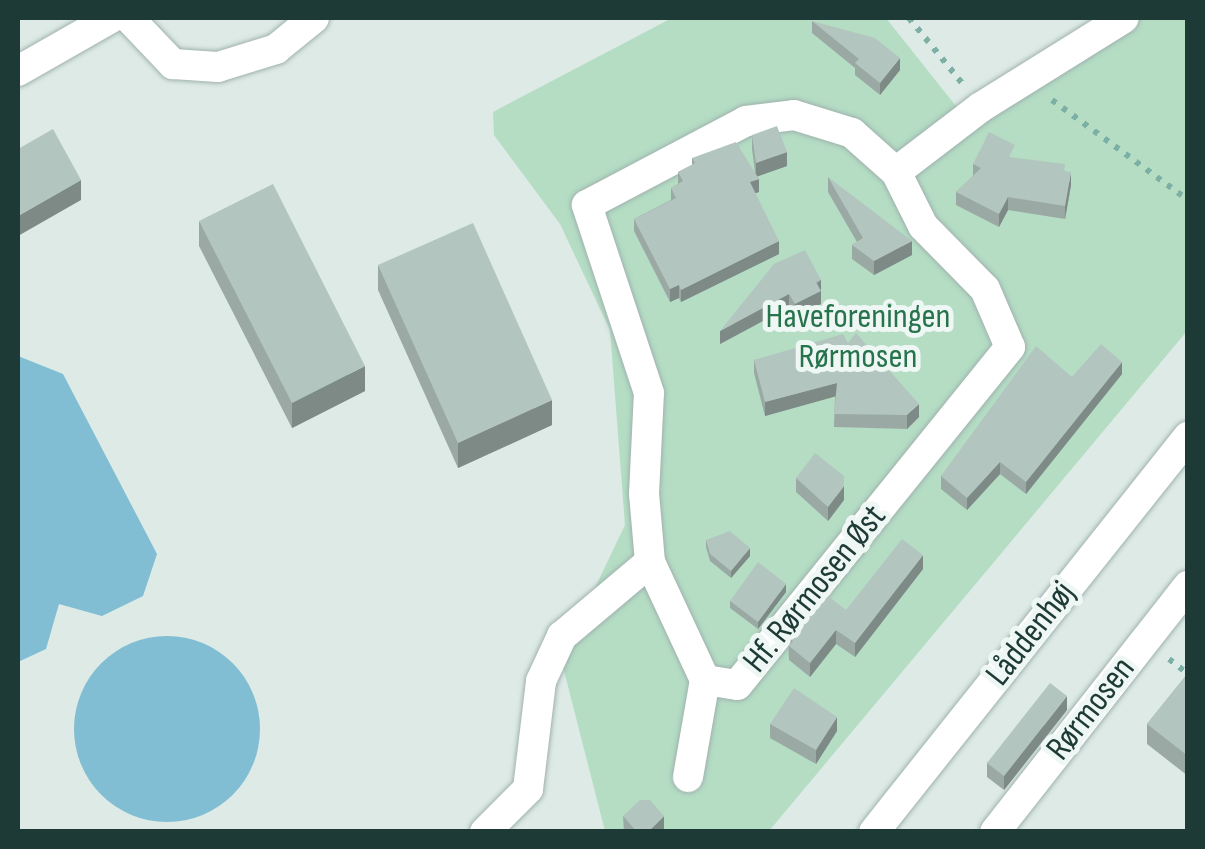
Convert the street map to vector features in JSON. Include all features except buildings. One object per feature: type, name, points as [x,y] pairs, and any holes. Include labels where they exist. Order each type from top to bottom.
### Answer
[{"type":"street","points":[[18,71],[111,18]]},
{"type":"street","points":[[129,18],[173,64],[218,68],[276,49],[314,18]]},
{"type":"street","points":[[896,172],[981,106],[1017,88],[1124,18]]},
{"type":"street","name":"Hf. Rørmosen Øst","points":[[794,114],[852,133],[896,172],[923,226],[985,288],[1010,347],[737,685],[706,680],[650,562],[644,494],[648,393],[586,205],[746,121],[794,114]]},
{"type":"street","name":"Låddenhøj","points":[[874,832],[1188,436]]},
{"type":"street","points":[[485,832],[528,789],[541,681],[562,636],[650,562]]},
{"type":"street","name":"Rørmosen","points":[[994,832],[1188,586]]},
{"type":"street","points":[[688,777],[706,680]]},
{"type":"path","points":[[910,18],[981,106]]},
{"type":"path","points":[[1017,88],[1058,102],[1188,200]]},
{"type":"green space","name":"Haveforeningen Rørmosen","points":[[672,18],[886,18],[959,110],[1097,18],[1187,18],[1187,331],[769,831],[605,831],[561,659],[625,525],[610,330],[560,224],[494,135],[493,112]]},
{"type":"water","points":[[18,356],[63,374],[157,554],[143,596],[102,616],[59,604],[46,649],[18,662]]},
{"type":"water","points":[[167,636],[202,643],[232,664],[253,694],[260,729],[253,764],[232,794],[202,815],[167,822],[132,815],[102,794],[81,764],[74,729],[81,694],[102,664],[132,643]]}]
